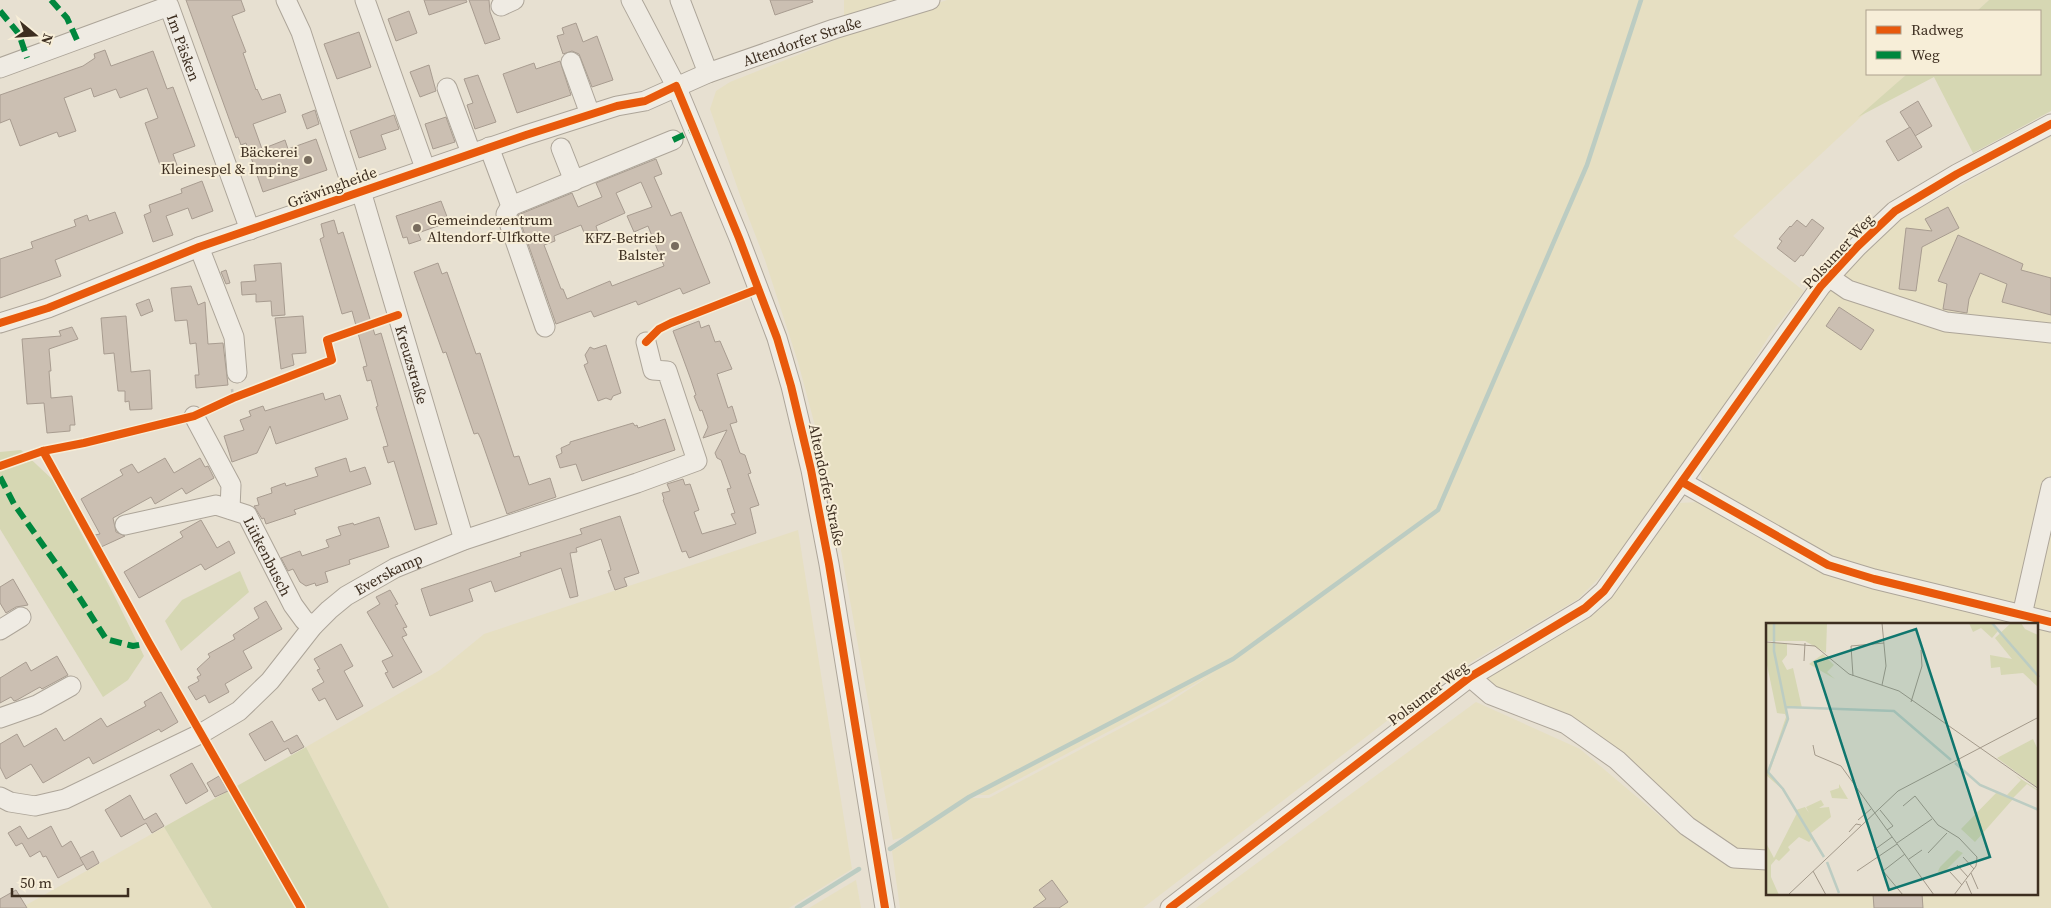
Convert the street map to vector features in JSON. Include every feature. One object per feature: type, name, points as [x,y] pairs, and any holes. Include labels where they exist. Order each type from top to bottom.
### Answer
[{"type":"street","name":"Gräwingheide","points":[[286,0],[301,32],[358,192]]},
{"type":"street","points":[[365,0],[425,168]]},
{"type":"street","name":"Altendorfer Straße","points":[[631,0],[676,86],[739,238],[777,338],[791,386],[811,470],[829,564],[885,908]]},
{"type":"street","points":[[680,0],[708,73]]},
{"type":"street","name":"Altendorfer Straße","points":[[676,86],[834,29],[930,0]]},
{"type":"street","name":"Im Päsken","points":[[0,68],[169,6],[250,230]]},
{"type":"street","points":[[571,62],[590,114]]},
{"type":"street","name":"Gräwingheide","points":[[0,323],[48,308],[199,247],[489,147],[617,106],[645,101],[676,86]]},
{"type":"street","points":[[447,88],[471,153]]},
{"type":"street","name":"Polsumer Weg","points":[[1170,908],[1470,677],[1586,608],[1604,591],[1829,276],[1895,211],[1958,174],[2051,124]]},
{"type":"street","points":[[545,327],[506,214],[511,206],[673,140]]},
{"type":"street","points":[[489,147],[511,206]]},
{"type":"street","points":[[561,148],[574,181]]},
{"type":"street","name":"Kreuzstraße","points":[[358,192],[464,540]]},
{"type":"street","points":[[199,247],[234,338],[237,373]]},
{"type":"street","points":[[1829,276],[1848,290],[1946,322],[2051,334]]},
{"type":"street","name":"Everskamp","points":[[0,797],[10,802],[35,806],[65,799],[202,733],[239,711],[270,681],[313,626],[346,596],[395,568],[464,540],[697,462],[667,371],[653,370],[646,342]]},
{"type":"street","points":[[194,416],[231,485],[230,509]]},
{"type":"street","points":[[1682,482],[1828,565],[1874,579],[2051,622]]},
{"type":"street","points":[[2022,615],[2051,487]]},
{"type":"street","name":"Lütkenbusch","points":[[125,526],[216,504],[247,516],[293,604],[304,620],[313,626]]},
{"type":"street","points":[[0,630],[21,618]]},
{"type":"street","points":[[1470,677],[1491,695],[1566,724],[1617,760],[1687,826],[1734,858],[1766,860]]},
{"type":"street","points":[[0,718],[37,705],[70,686]]},
{"type":"path","points":[[202,733],[301,908]]},
{"type":"shaded area","points":[[844,0],[904,0],[844,18]]},
{"type":"shaded area","points":[[947,0],[1989,0],[1978,10],[1866,10],[1866,75],[1906,75],[1733,236],[1804,291],[1769,336],[1730,399],[1605,572],[1578,599],[1444,678],[1422,694],[1143,908],[900,908],[892,851],[971,798],[989,798],[1168,703],[1217,671],[1166,701],[989,795],[970,795],[907,836],[893,840],[835,517],[814,422],[798,362],[765,260],[710,109],[716,91],[730,82],[886,20]]},
{"type":"shaded area","points":[[2051,136],[2051,618],[1840,565],[1712,494],[1703,483],[1700,472],[1804,324],[1845,272],[1902,218]]},
{"type":"shaded area","points":[[1698,502],[1821,568],[2032,623],[1766,623],[1766,896],[2038,896],[2038,624],[2051,628],[2051,908],[1196,908],[1476,702],[1580,749],[1688,840],[1696,823],[1620,756],[1492,691],[1485,678],[1601,609],[1680,503]]},
{"type":"shaded area","points":[[798,530],[852,869],[789,908],[389,908],[306,747],[440,670],[484,634]]},
{"type":"shaded area","points":[[164,827],[212,908],[21,908]]},
{"type":"shaded area","points":[[856,880],[861,908],[809,908]]},
{"type":"green space","points":[[1989,0],[2051,0],[2051,111],[1973,153],[1934,77],[1858,117],[1906,75],[2041,75],[2041,10],[1978,10]]},
{"type":"green space","points":[[21,450],[53,480],[144,656],[128,680],[103,697],[0,529],[0,452]]},
{"type":"green space","points":[[240,571],[249,592],[181,651],[165,621],[182,600]]},
{"type":"green space","points":[[306,747],[389,908],[212,908],[164,827]]},
{"type":"building","points":[[186,0],[241,0],[245,11],[232,16],[246,52],[243,53],[256,90],[262,100],[280,94],[286,112],[253,124],[262,149],[285,140],[288,149],[316,139],[327,170],[263,192],[246,143],[241,145],[238,137],[236,138]]},
{"type":"building","points":[[424,0],[466,0],[467,2],[429,15]]},
{"type":"building","points":[[469,0],[489,0],[490,12],[500,39],[485,44]]},
{"type":"building","points":[[770,0],[812,0],[813,2],[775,15]]},
{"type":"building","points":[[409,11],[417,33],[396,41],[388,19]]},
{"type":"building","points":[[576,23],[583,42],[597,36],[613,80],[592,87],[579,54],[572,51],[563,54],[557,36],[564,34],[562,28]]},
{"type":"building","points":[[359,32],[371,67],[337,79],[324,44]]},
{"type":"building","points":[[105,50],[111,66],[153,51],[167,89],[173,87],[195,146],[173,154],[178,168],[165,173],[162,165],[160,165],[145,123],[158,118],[147,88],[120,98],[116,89],[94,97],[91,88],[64,98],[76,131],[59,137],[57,132],[20,146],[10,119],[0,123],[0,95],[83,66],[95,58],[94,54]]},
{"type":"building","points":[[560,61],[571,95],[517,113],[503,74],[534,63],[536,69]]},
{"type":"building","points":[[429,65],[436,91],[420,97],[410,72]]},
{"type":"building","points":[[478,75],[496,122],[475,129],[467,105],[473,103],[464,79]]},
{"type":"building","points":[[1918,101],[1932,126],[1915,136],[1900,112]]},
{"type":"building","points":[[315,110],[319,124],[307,129],[302,115]]},
{"type":"building","points":[[394,115],[399,129],[381,135],[386,149],[359,158],[350,131]]},
{"type":"building","points":[[446,117],[455,142],[433,149],[425,124]]},
{"type":"building","points":[[1910,127],[1922,147],[1898,161],[1886,141]]},
{"type":"building","points":[[656,159],[662,174],[654,177],[671,216],[681,212],[710,283],[683,294],[680,288],[638,305],[636,301],[594,317],[591,311],[556,324],[518,215],[572,193],[578,207],[602,197],[596,183]],"holes":[[[641,182],[652,207],[627,216],[634,232],[648,226],[664,266],[612,286],[610,281],[567,299],[563,289],[561,289],[544,245],[555,241],[554,236],[581,225],[587,240],[599,236],[596,226],[625,213],[616,193]]]},
{"type":"building","points":[[202,181],[213,211],[192,219],[188,208],[166,216],[173,235],[153,242],[144,215],[151,212],[149,205],[182,193],[181,189]]},
{"type":"building","name":"Gemeindezentrum Altendorf-Ulfkotte","points":[[441,201],[449,222],[418,233],[421,240],[409,244],[407,237],[403,238],[396,216]]},
{"type":"building","points":[[1948,207],[1959,228],[1922,247],[1916,291],[1899,289],[1906,228],[1932,231],[1925,219]]},
{"type":"building","points":[[115,212],[123,233],[55,260],[61,276],[0,298],[0,259],[33,248],[31,242],[76,226],[74,220],[87,215],[89,221]]},
{"type":"building","points":[[1812,219],[1824,228],[1803,256],[1801,255],[1795,262],[1777,248],[1782,241],[1779,239],[1797,220],[1806,227]]},
{"type":"building","points":[[334,220],[338,234],[343,232],[375,335],[381,333],[437,524],[415,530],[394,461],[388,463],[383,447],[388,446],[376,407],[378,406],[371,380],[367,381],[363,367],[367,366],[352,311],[342,314],[320,239],[324,237],[321,224]]},
{"type":"building","points":[[1958,235],[2023,264],[2021,270],[2051,278],[2051,315],[2002,302],[2007,284],[1980,273],[1969,299],[1967,313],[1943,309],[1947,284],[1938,281]]},
{"type":"building","points":[[281,263],[285,315],[272,316],[271,301],[256,302],[256,294],[242,295],[241,282],[256,281],[254,265]]},
{"type":"building","points":[[438,263],[442,274],[447,272],[476,354],[480,353],[514,457],[519,456],[529,485],[550,478],[556,497],[507,514],[481,439],[478,433],[474,434],[446,352],[443,353],[414,272]]},
{"type":"building","points":[[226,270],[230,283],[226,284],[221,272]]},
{"type":"building","points":[[191,286],[198,305],[205,302],[208,344],[223,343],[228,385],[196,388],[195,375],[199,375],[196,343],[190,344],[187,320],[175,321],[171,288]]},
{"type":"building","points":[[149,299],[153,311],[141,316],[136,304]]},
{"type":"building","points":[[1839,307],[1874,330],[1861,350],[1826,326]]},
{"type":"building","points":[[126,316],[131,372],[150,370],[152,409],[130,410],[129,401],[125,402],[125,391],[118,391],[114,353],[104,354],[101,318]]},
{"type":"building","points":[[303,316],[306,353],[292,354],[294,365],[281,369],[275,318]]},
{"type":"building","points":[[699,321],[701,328],[709,325],[715,342],[720,341],[732,369],[717,374],[728,408],[732,406],[737,422],[730,424],[740,453],[745,455],[751,473],[748,474],[759,505],[750,508],[756,533],[689,558],[686,551],[682,552],[663,500],[662,493],[670,491],[667,484],[683,479],[685,485],[690,484],[699,510],[694,512],[702,534],[736,524],[731,514],[735,513],[727,489],[731,488],[721,460],[717,458],[715,453],[727,430],[703,438],[708,427],[702,410],[700,411],[694,396],[696,395],[673,331]]},
{"type":"building","points":[[72,327],[78,339],[49,349],[51,371],[49,371],[51,398],[72,396],[75,425],[70,425],[70,431],[47,433],[44,403],[27,404],[22,339],[61,336],[59,331]]},
{"type":"building","points":[[606,345],[621,393],[613,396],[611,400],[606,398],[598,401],[584,365],[588,363],[585,355],[590,347],[594,349]]},
{"type":"building","points":[[323,393],[325,400],[340,395],[348,419],[276,444],[270,426],[257,453],[232,462],[224,436],[244,430],[240,420],[251,416],[249,411],[263,406],[265,411]]},
{"type":"building","points":[[665,419],[675,450],[582,481],[576,464],[560,468],[556,456],[562,453],[561,448],[570,444],[570,442],[633,423],[638,428]]},
{"type":"building","points":[[165,458],[174,473],[200,458],[205,467],[208,466],[214,478],[186,494],[182,488],[155,504],[151,497],[113,518],[116,532],[125,536],[101,547],[95,535],[100,534],[81,499],[123,475],[120,470],[132,464],[138,473]]},
{"type":"building","points":[[346,458],[350,472],[365,467],[371,484],[294,510],[296,514],[266,524],[264,518],[262,519],[254,506],[259,505],[257,498],[272,493],[271,488],[285,483],[286,486],[318,476],[315,468]]},
{"type":"building","points":[[620,516],[639,573],[624,578],[627,586],[615,590],[608,571],[611,570],[601,539],[576,548],[577,552],[570,553],[578,596],[570,598],[561,568],[495,592],[491,581],[469,589],[473,601],[430,616],[421,589],[521,556],[520,553],[582,534],[580,529]]},
{"type":"building","points":[[379,517],[389,547],[349,560],[350,564],[325,572],[328,582],[316,586],[315,583],[306,586],[300,582],[293,569],[288,571],[281,558],[300,551],[302,556],[329,547],[326,540],[341,535],[338,527],[353,523],[354,525]]},
{"type":"building","points":[[201,520],[217,548],[229,541],[235,553],[205,570],[201,564],[139,598],[124,572],[183,537],[180,532]]},
{"type":"building","points":[[13,579],[28,605],[16,607],[6,613],[0,603],[0,587]]},
{"type":"building","points":[[390,590],[398,604],[395,605],[407,627],[403,628],[407,635],[402,637],[422,672],[393,688],[385,673],[388,672],[382,661],[393,656],[367,612],[380,604],[376,597]]},
{"type":"building","points":[[266,601],[282,629],[243,651],[252,668],[225,684],[229,692],[209,703],[205,695],[196,700],[188,687],[199,681],[197,677],[201,675],[197,669],[210,657],[208,654],[235,639],[233,635],[259,618],[254,608]]},
{"type":"building","points":[[341,644],[353,666],[344,671],[363,706],[337,720],[325,698],[319,701],[312,689],[324,682],[317,670],[320,669],[314,659]]},
{"type":"building","points":[[57,656],[68,675],[42,689],[40,687],[17,700],[14,701],[11,697],[0,703],[0,678],[26,662],[31,671]]},
{"type":"building","points":[[161,692],[178,722],[161,732],[159,729],[93,764],[89,757],[43,783],[31,764],[6,779],[0,767],[0,744],[17,734],[24,747],[56,728],[64,741],[101,718],[107,727],[146,706],[144,702]]},
{"type":"building","points":[[272,721],[284,742],[297,735],[304,747],[291,754],[288,748],[265,761],[249,734]]},
{"type":"building","points":[[192,763],[208,791],[186,804],[170,775]]},
{"type":"building","points":[[219,776],[228,791],[215,797],[207,783]]},
{"type":"building","points":[[130,795],[144,820],[156,813],[164,826],[152,833],[146,823],[121,837],[105,810]]},
{"type":"building","points":[[20,826],[28,839],[51,826],[62,847],[71,841],[84,864],[58,878],[46,856],[43,857],[40,851],[30,857],[22,843],[16,846],[8,833]]},
{"type":"building","points":[[93,851],[99,863],[87,870],[80,858]]},
{"type":"building","points":[[1052,880],[1068,902],[1059,908],[1033,908],[1046,899],[1039,890]]},
{"type":"building","points":[[16,890],[27,908],[0,908],[0,899]]},
{"type":"building","points":[[1873,896],[1922,896],[1923,908],[1874,908]]},
{"type":"waterway","points":[[890,849],[969,797],[1233,659],[1438,510],[1587,165],[1641,0]]},
{"type":"waterway","points":[[797,908],[859,869]]},
{"type":"marked path","points":[[51,0],[67,18],[77,40]]},
{"type":"marked path","points":[[0,11],[19,34],[27,58]]},
{"type":"marked path","points":[[673,140],[694,130]]},
{"type":"marked path","points":[[0,477],[14,504],[74,589],[106,639],[133,646],[149,643]]},
{"type":"cycle path","points":[[0,323],[48,308],[199,247],[526,135],[617,106],[645,101],[676,86],[739,238],[777,338],[791,386],[811,470],[829,564],[885,908]]},
{"type":"cycle path","points":[[1170,908],[1470,677],[1585,608],[1604,591],[1821,286],[1858,246],[1895,211],[1957,174],[2051,124]]},
{"type":"cycle path","points":[[646,342],[659,329],[671,323],[758,289]]},
{"type":"cycle path","points":[[0,466],[43,451],[194,416],[233,398],[332,360],[327,340],[398,315]]},
{"type":"cycle path","points":[[43,451],[149,643],[301,908]]},
{"type":"cycle path","points":[[1682,482],[1828,565],[1874,579],[2051,622]]},
{"type":"place","name":"Bäckerei Kleinespel & Imping","points":[[308,160]]},
{"type":"place","name":"Gemeindezentrum Altendorf-Ulfkotte","points":[[417,228]]},
{"type":"place","name":"KFZ-Betrieb Balster","points":[[675,246]]}]
